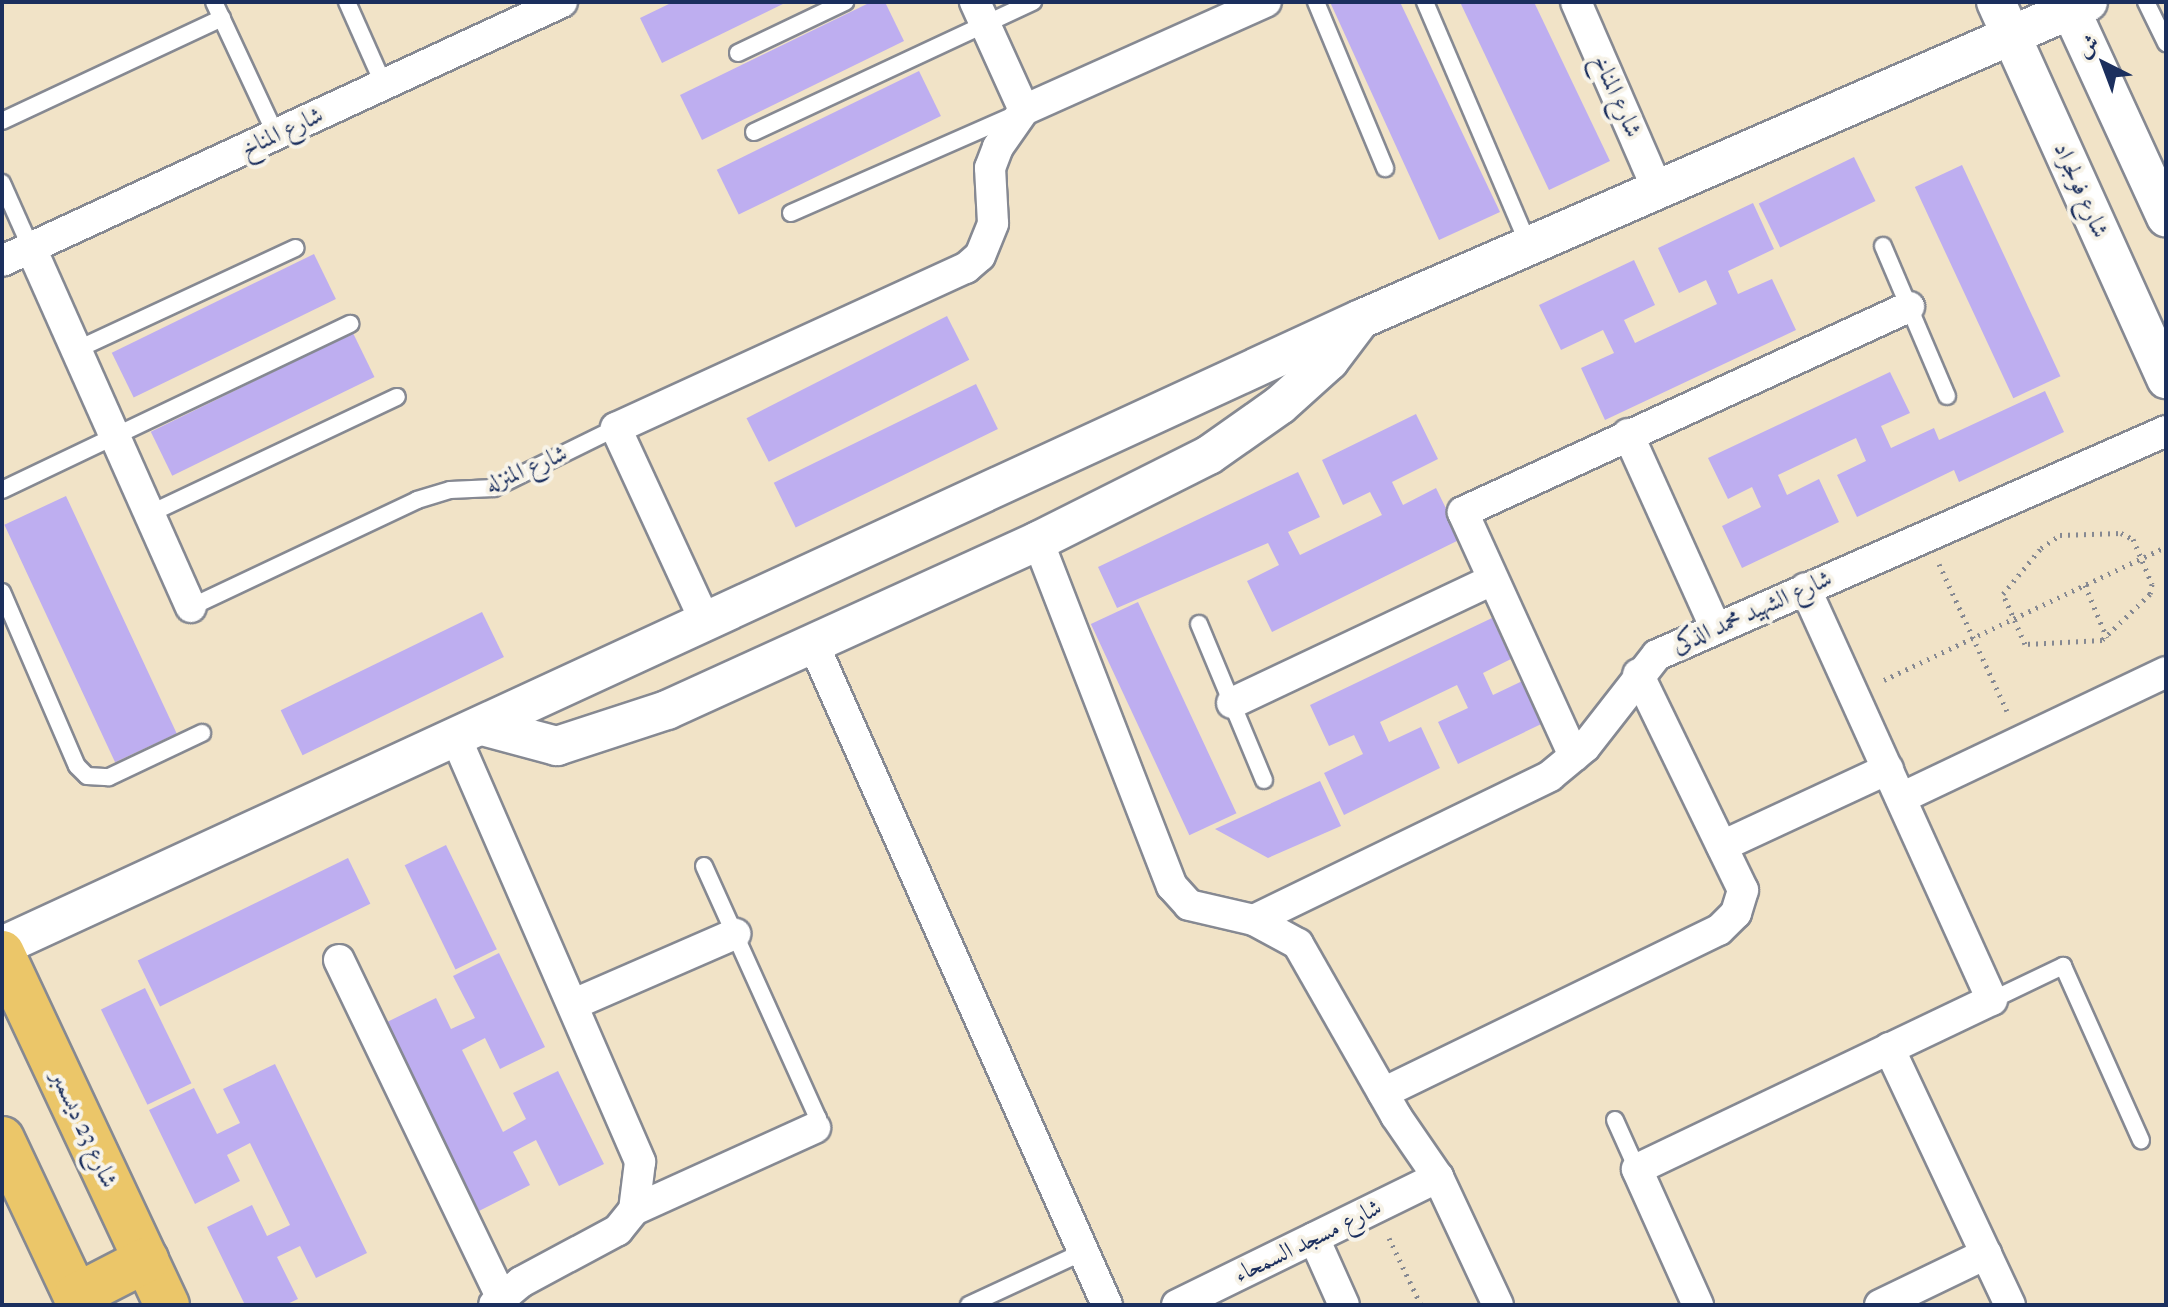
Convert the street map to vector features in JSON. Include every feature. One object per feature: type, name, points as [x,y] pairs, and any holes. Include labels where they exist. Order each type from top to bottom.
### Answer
[{"type":"main road","name":"شارع 23 ديسمبر","points":[[2,953],[167,1305]]},
{"type":"main road","points":[[2,1139],[78,1300],[146,1260]]},
{"type":"street","name":"شارع المناخ","points":[[2,261],[562,2]]},
{"type":"street","points":[[980,13],[1024,110],[1266,2]]},
{"type":"street","name":"شارع المناخ","points":[[1576,2],[1658,191]]},
{"type":"street","name":"شارع فولجراد","points":[[1996,2],[2166,379]]},
{"type":"street","points":[[2,946],[1361,319],[2012,36],[2075,5],[2166,217]]},
{"type":"street","name":"شارع المنزله","points":[[616,428],[966,268],[989,241],[990,168],[998,147],[1024,110]]},
{"type":"street","name":"شارع المنزله","points":[[31,248],[191,607]]},
{"type":"street","points":[[1574,756],[1463,512],[1909,307]]},
{"type":"street","points":[[469,732],[557,746],[667,710],[1038,541],[1209,455],[1280,405],[1329,361],[1361,319]]},
{"type":"street","points":[[616,428],[706,623]]},
{"type":"street","name":"شارع الشهيد محمد الذكى","points":[[1254,920],[1497,805],[1574,756],[1638,674],[1657,655],[1925,534],[2166,431]]},
{"type":"street","points":[[1628,434],[1715,627]]},
{"type":"street","points":[[1038,541],[1172,886],[1189,905],[1254,920],[1298,944],[1383,1093],[1438,1177],[1498,1305]]},
{"type":"street","points":[[1232,703],[1492,580]]},
{"type":"street","points":[[1698,1305],[1637,1169],[1992,1000],[1805,588]]},
{"type":"street","points":[[813,643],[1107,1305]]},
{"type":"street","points":[[1901,798],[2166,672]]},
{"type":"street","points":[[1383,1093],[1719,930],[1736,913],[1743,890],[1638,674]]},
{"type":"street","points":[[469,732],[574,1004],[636,1144],[641,1185],[634,1210]]},
{"type":"street","points":[[1722,846],[1888,769]]},
{"type":"street","points":[[574,1004],[735,934]]},
{"type":"street","points":[[339,960],[498,1300],[597,1245],[634,1210],[815,1128]]},
{"type":"street","points":[[1889,1048],[2010,1305]]},
{"type":"street","name":"شارع مسجد السمحاء","points":[[1177,1305],[1438,1177]]},
{"type":"street","points":[[1314,1238],[1344,1305]]},
{"type":"street","points":[[1880,1305],[1986,1254]]},
{"type":"lane","points":[[214,2],[276,135]]},
{"type":"lane","points":[[347,2],[384,85]]},
{"type":"lane","points":[[738,53],[845,2]]},
{"type":"lane","points":[[754,132],[980,13],[1033,2]]},
{"type":"lane","points":[[1316,2],[1385,168]]},
{"type":"lane","points":[[1425,2],[1529,246]]},
{"type":"lane","points":[[2146,2],[2166,43]]},
{"type":"lane","points":[[2,121],[222,18]]},
{"type":"lane","points":[[791,213],[1024,110]]},
{"type":"lane","name":"شارع المنزله","points":[[2,183],[31,248]]},
{"type":"lane","points":[[1883,246],[1947,396]]},
{"type":"lane","points":[[76,350],[296,248]]},
{"type":"lane","points":[[2,490],[350,324]]},
{"type":"lane","points":[[149,514],[397,397]]},
{"type":"lane","name":"شارع المنزله","points":[[191,607],[417,500],[450,490],[494,488],[616,428]]},
{"type":"lane","points":[[2,592],[77,766],[87,776],[109,777],[202,733]]},
{"type":"lane","points":[[1199,624],[1264,780]]},
{"type":"lane","points":[[704,866],[818,1118],[815,1128]]},
{"type":"lane","points":[[1992,1000],[2063,966],[2141,1140]]},
{"type":"lane","points":[[1615,1120],[1637,1169]]},
{"type":"lane","points":[[969,1305],[1083,1252]]},
{"type":"path","points":[[2121,533],[2133,539],[2151,590],[2107,638],[2030,647],[2012,620],[2004,591],[2041,548],[2060,535],[2121,533]]},
{"type":"path","points":[[1925,534],[2021,741]]},
{"type":"path","points":[[1854,694],[2166,547]]},
{"type":"path","points":[[2085,585],[2107,638]]},
{"type":"path","points":[[1375,1208],[1421,1305]]},
{"type":"building","points":[[673,2],[787,2],[662,63],[640,18]]},
{"type":"building","points":[[871,2],[885,2],[904,41],[702,140],[680,95]]},
{"type":"building","points":[[1330,2],[1400,2],[1500,212],[1439,240]]},
{"type":"building","points":[[1460,2],[1534,2],[1610,161],[1549,190]]},
{"type":"building","points":[[919,71],[941,116],[739,215],[717,170]]},
{"type":"building","points":[[1854,157],[1875,201],[1780,248],[1759,203]]},
{"type":"building","points":[[1962,165],[2060,376],[2013,398],[1915,187]]},
{"type":"building","points":[[1753,203],[1774,249],[1728,271],[1738,294],[1772,279],[1796,330],[1605,420],[1581,368],[1614,353],[1603,330],[1561,350],[1539,305],[1634,260],[1655,305],[1624,320],[1635,343],[1717,304],[1706,280],[1679,293],[1658,248]]},
{"type":"building","points":[[314,254],[336,299],[134,398],[112,353]]},
{"type":"building","points":[[947,316],[969,360],[769,462],[747,418]]},
{"type":"building","points":[[353,333],[374,377],[172,476],[151,432]]},
{"type":"building","points":[[1890,372],[1910,413],[1881,426],[1891,448],[1934,428],[1939,440],[2045,391],[2064,432],[1959,482],[1954,470],[1857,517],[1837,475],[1866,461],[1856,438],[1778,475],[1787,495],[1819,479],[1839,522],[1742,568],[1722,526],[1761,507],[1752,487],[1728,499],[1708,458]]},
{"type":"building","points":[[976,384],[998,429],[796,528],[774,483]]},
{"type":"building","points":[[1416,414],[1438,459],[1392,482],[1403,505],[1436,488],[1461,539],[1272,632],[1247,581],[1279,565],[1268,543],[1117,608],[1098,567],[1298,472],[1320,517],[1288,532],[1300,555],[1382,515],[1370,492],[1343,505],[1322,460]]},
{"type":"building","points":[[66,496],[177,733],[115,762],[4,525]]},
{"type":"building","points":[[1138,602],[1236,813],[1189,835],[1091,624]]},
{"type":"building","points":[[482,612],[504,657],[303,755],[281,710]]},
{"type":"building","points":[[1492,618],[1511,659],[1483,673],[1493,695],[1535,675],[1556,717],[1458,764],[1438,722],[1468,708],[1457,685],[1380,722],[1389,742],[1421,727],[1440,768],[1344,815],[1324,773],[1363,754],[1354,735],[1329,746],[1310,705]]},
{"type":"building","points":[[1320,781],[1341,826],[1268,858],[1215,829]]},
{"type":"building","points":[[446,845],[497,949],[456,969],[405,865]]},
{"type":"building","points":[[348,858],[370,904],[160,1006],[138,961]]},
{"type":"building","points":[[499,953],[545,1047],[500,1069],[485,1038],[462,1050],[503,1132],[526,1119],[513,1093],[558,1071],[604,1164],[559,1186],[536,1140],[513,1152],[530,1185],[479,1211],[385,1023],[436,998],[451,1029],[475,1018],[453,976]]},
{"type":"building","points":[[145,988],[191,1083],[147,1105],[101,1009]]},
{"type":"building","points":[[275,1064],[367,1253],[316,1278],[300,1246],[277,1257],[298,1299],[285,1305],[245,1305],[207,1227],[252,1205],[267,1236],[290,1225],[250,1143],[227,1155],[240,1181],[195,1204],[149,1110],[194,1088],[217,1134],[240,1123],[223,1089]]}]
